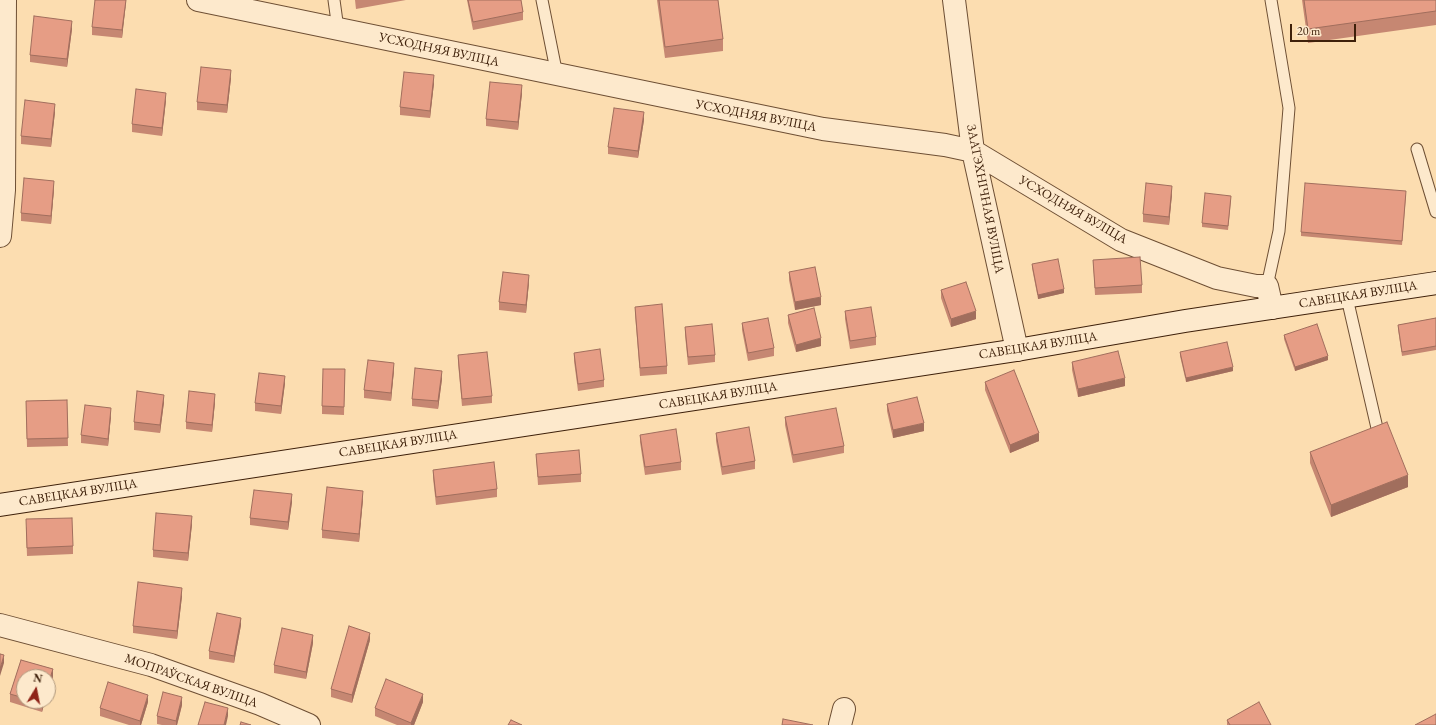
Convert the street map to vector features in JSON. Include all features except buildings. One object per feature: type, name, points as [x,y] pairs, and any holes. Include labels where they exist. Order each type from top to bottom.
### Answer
[{"type":"street","points":[[0,236],[4,190],[5,0]]},
{"type":"street","name":"УСХОДНЯЯ ВУЛІЦА","points":[[198,0],[823,129],[945,145],[973,151],[1121,240],[1217,278],[1256,286],[1267,286]]},
{"type":"street","name":"ЗААТЭХНІЧНАЯ ВУЛІЦА","points":[[954,0],[973,151],[1017,350]]},
{"type":"street","name":"САВЕЦКАЯ ВУЛІЦА","points":[[0,505],[1017,350],[1272,308],[1436,284]]},
{"type":"street","points":[[1267,286],[1272,308]]},
{"type":"street","name":"МОПРАЎСКАЯ ВУЛІЦА","points":[[0,625],[151,665],[260,704],[309,725]]},
{"type":"lane","points":[[334,0],[338,29]]},
{"type":"lane","points":[[542,0],[557,75]]},
{"type":"lane","points":[[1267,286],[1279,231],[1289,108],[1271,0]]},
{"type":"lane","points":[[1417,149],[1436,212]]},
{"type":"lane","points":[[1347,298],[1377,428]]}]
